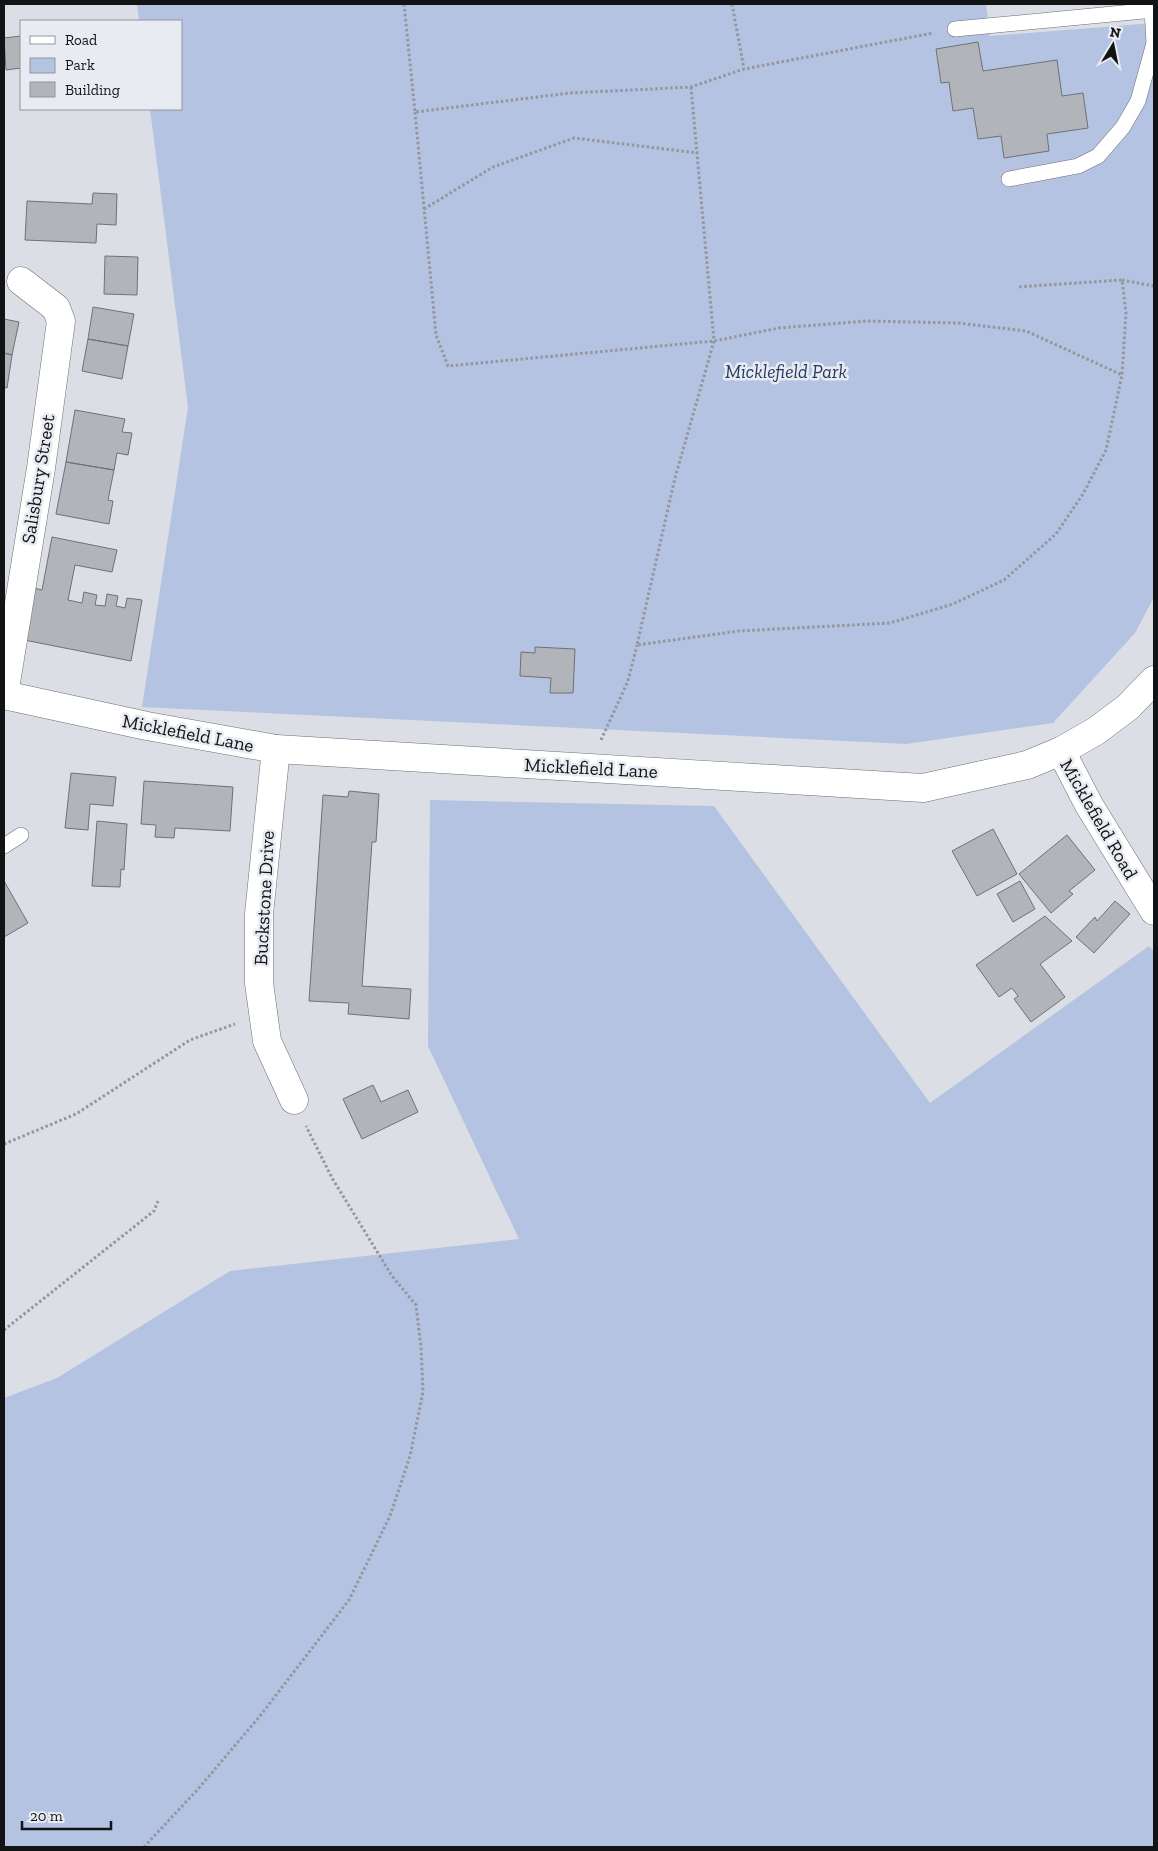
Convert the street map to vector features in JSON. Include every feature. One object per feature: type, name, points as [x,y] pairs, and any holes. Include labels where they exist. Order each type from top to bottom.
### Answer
[{"type":"main road","name":"Salisbury Street","points":[[4,695],[41,468],[61,321],[56,308],[21,281]]},
{"type":"main road","name":"Micklefield Lane","points":[[4,695],[147,726],[276,749],[923,788],[1027,765],[1061,751],[1096,731],[1128,707],[1154,680]]},
{"type":"main road","name":"Buckstone Drive","points":[[276,749],[259,914],[259,982],[267,1041],[294,1100]]},
{"type":"main road","name":"Micklefield Road","points":[[1061,751],[1089,805],[1154,912]]},
{"type":"lane","points":[[955,29],[1153,10],[1154,43],[1138,101],[1123,127],[1098,156],[1078,166],[1009,178]]},
{"type":"lane","points":[[4,846],[21,835]]},
{"type":"path","points":[[404,4],[436,335],[448,366],[714,341],[780,328],[867,321],[958,323],[1026,331],[1122,375]]},
{"type":"path","points":[[732,4],[744,69]]},
{"type":"path","points":[[415,112],[570,93],[691,87],[744,69],[955,29]]},
{"type":"path","points":[[587,768],[628,681],[675,478],[714,341],[691,87]]},
{"type":"path","points":[[424,209],[493,166],[574,138],[698,153]]},
{"type":"path","points":[[637,645],[739,632],[890,623],[953,604],[1004,580],[1056,534],[1083,494],[1106,450],[1122,375],[1126,312],[1122,280]]},
{"type":"path","points":[[1017,287],[1122,280],[1154,286]]},
{"type":"path","points":[[4,1144],[76,1114],[190,1040],[264,1014]]},
{"type":"path","points":[[144,1847],[260,1716],[349,1600],[390,1516],[410,1456],[423,1392],[421,1348],[416,1305],[392,1276],[332,1178],[294,1100]]},
{"type":"path","points":[[4,1330],[154,1211],[158,1201]]},
{"type":"green space","name":"Micklefield Park","points":[[137,4],[986,4],[990,36],[1154,23],[1154,597],[1135,633],[1053,723],[906,744],[142,707],[188,407],[150,110],[182,110],[182,20],[139,20]]},
{"type":"green space","points":[[430,800],[714,806],[930,1103],[1149,946],[1154,951],[1154,1847],[4,1847],[4,1398],[57,1378],[230,1271],[519,1239],[428,1046]]},
{"type":"building","points":[[20,36],[20,68],[6,70],[4,38]]},
{"type":"building","points":[[978,42],[983,71],[1057,60],[1062,96],[1083,93],[1088,128],[1047,134],[1049,151],[1004,158],[1001,136],[978,139],[973,108],[953,111],[949,82],[941,83],[936,49]]},
{"type":"building","points":[[93,193],[117,194],[116,225],[97,224],[96,243],[25,240],[27,201],[92,204]]},
{"type":"building","points":[[105,256],[138,257],[137,295],[104,294]]},
{"type":"building","points":[[93,307],[134,314],[128,346],[88,339]]},
{"type":"building","points":[[4,319],[19,322],[12,355],[4,353]]},
{"type":"building","points":[[88,339],[128,346],[122,379],[82,371]]},
{"type":"building","points":[[4,353],[12,355],[7,388],[4,387]]},
{"type":"building","points":[[75,410],[125,419],[122,432],[132,433],[128,455],[117,453],[114,470],[66,462]]},
{"type":"building","points":[[66,462],[114,470],[108,500],[113,501],[109,524],[56,514]]},
{"type":"building","points":[[52,537],[117,550],[112,572],[75,565],[68,600],[82,603],[84,592],[97,595],[95,605],[105,606],[107,594],[118,596],[116,606],[125,608],[127,598],[142,600],[131,661],[24,640],[34,588],[42,590]]},
{"type":"building","points":[[535,647],[575,649],[573,693],[550,693],[551,678],[520,676],[521,652],[535,653]]},
{"type":"building","points":[[71,773],[116,777],[113,806],[90,804],[88,830],[65,828]]},
{"type":"building","points":[[144,781],[233,787],[230,831],[175,828],[174,838],[155,837],[156,825],[141,824]]},
{"type":"building","points":[[349,791],[379,794],[376,842],[372,842],[362,986],[411,989],[409,1019],[348,1014],[349,1003],[309,1001],[323,795],[348,797]]},
{"type":"building","points":[[97,821],[127,824],[124,870],[121,869],[120,887],[92,886]]},
{"type":"building","points":[[993,829],[1017,874],[977,896],[952,851]]},
{"type":"building","points":[[1067,835],[1095,870],[1069,891],[1073,894],[1051,913],[1019,874]]},
{"type":"building","points":[[4,881],[28,923],[4,937]]},
{"type":"building","points":[[1020,881],[1035,909],[1013,922],[997,894]]},
{"type":"building","points":[[1115,901],[1130,914],[1094,953],[1076,937],[1095,917],[1097,921]]},
{"type":"building","points":[[1045,916],[1072,941],[1040,964],[1065,997],[1031,1022],[1014,999],[1018,996],[1012,988],[999,997],[976,965]]},
{"type":"building","points":[[373,1085],[381,1102],[408,1090],[418,1112],[362,1139],[343,1099]]}]
